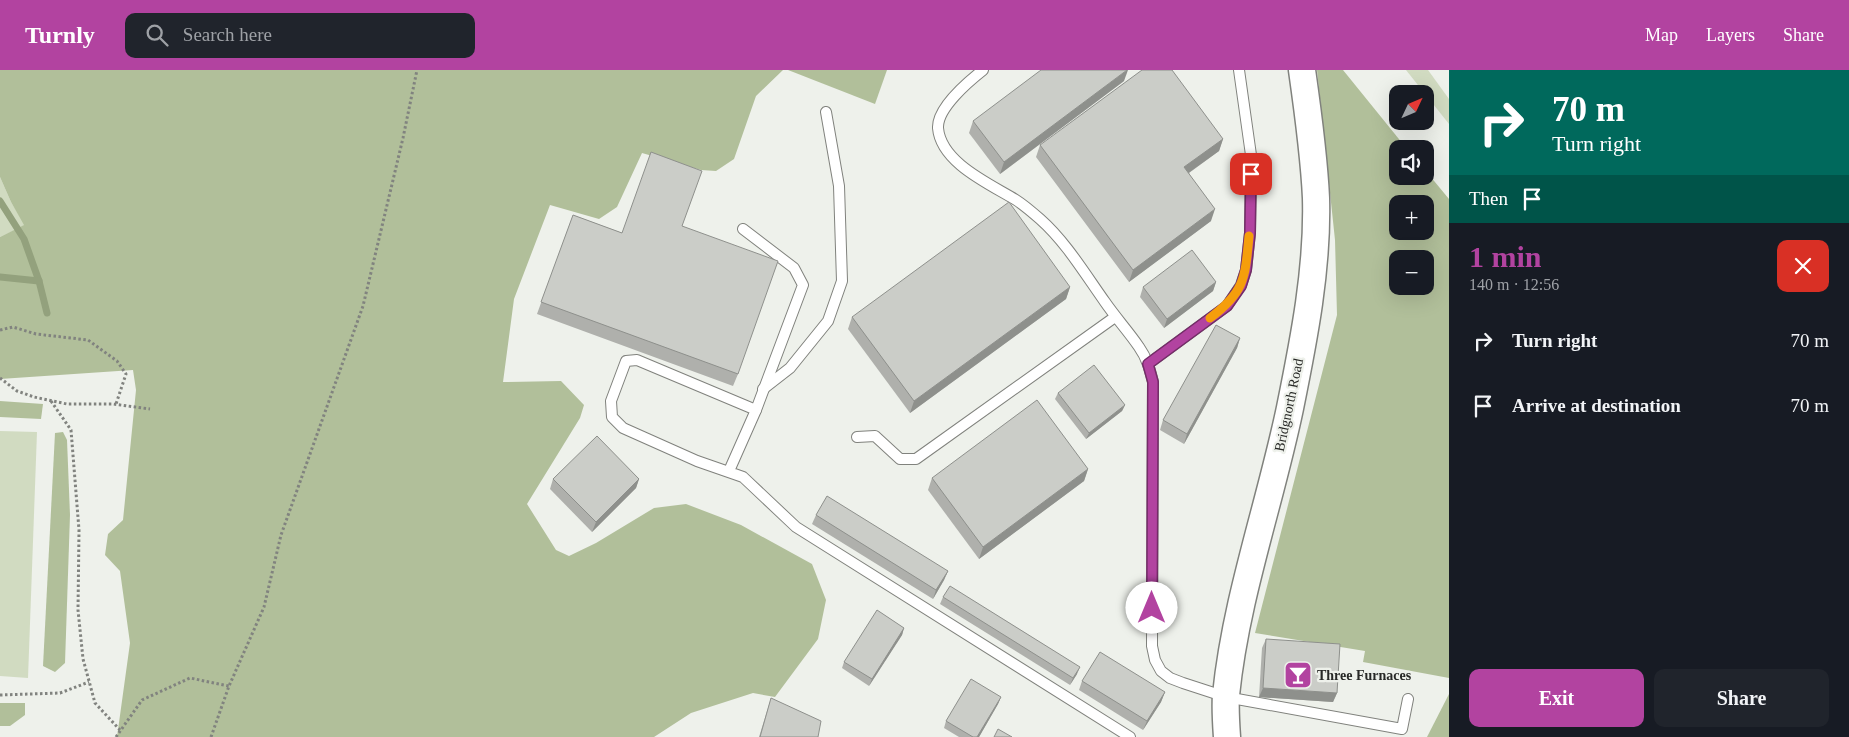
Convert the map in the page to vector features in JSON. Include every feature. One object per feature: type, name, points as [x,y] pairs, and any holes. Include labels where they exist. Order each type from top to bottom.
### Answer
[{"type":"street","name":"Bridgnorth Road","points":[[1227,737],[1226,697],[1239,609],[1290,408],[1310,297],[1315,246],[1316,198],[1312,147],[1302,70]]},
{"type":"lane","points":[[983,70],[955,94],[944,110],[938,127],[945,148],[958,163],[980,179],[1018,201],[1041,220],[1076,262],[1115,317],[1140,348],[1148,364],[1153,382],[1152,646],[1161,671],[1170,678],[1226,697],[1402,729],[1408,699]]},
{"type":"lane","points":[[1148,364],[1227,306],[1241,286],[1246,270],[1250,233],[1251,155],[1239,70]]},
{"type":"lane","points":[[763,389],[790,368],[828,321],[842,281],[839,186],[826,112]]},
{"type":"lane","points":[[728,471],[756,410],[803,285],[794,268],[742,229]]},
{"type":"lane","points":[[857,437],[875,436],[900,459],[916,459],[1115,317]]},
{"type":"lane","points":[[756,410],[636,360],[626,361],[611,401],[612,417],[623,428],[697,461],[743,477],[796,527],[1130,737]]},
{"type":"path","points":[[211,737],[229,686],[264,607],[282,535],[363,306],[403,138],[417,70]]},
{"type":"path","points":[[0,330],[13,327],[36,334],[88,340],[117,361],[126,374],[116,404]]},
{"type":"path","points":[[0,378],[17,391],[51,401],[67,404],[116,404],[150,409]]},
{"type":"path","points":[[51,401],[71,430],[79,530],[78,610],[83,659],[95,704],[120,730]]},
{"type":"path","points":[[116,737],[142,700],[190,678],[229,686]]},
{"type":"path","points":[[0,695],[60,694],[89,682]]},
{"type":"green space","points":[[0,70],[783,70],[756,96],[734,159],[716,171],[701,170],[642,153],[617,207],[599,219],[550,205],[514,299],[503,382],[561,381],[584,405],[580,418],[527,504],[556,550],[569,556],[596,543],[654,508],[686,504],[741,525],[812,564],[826,600],[818,639],[775,697],[753,693],[691,713],[654,737],[117,737],[130,643],[120,571],[105,555],[108,534],[123,520],[136,390],[133,370],[0,379],[0,237],[24,225],[0,177]]},
{"type":"green space","points":[[788,70],[887,70],[875,104]]},
{"type":"green space","points":[[1317,70],[1343,70],[1389,127],[1389,130],[1392,130],[1400,140],[1389,140],[1389,185],[1434,185],[1434,181],[1449,199],[1449,678],[1363,662],[1365,651],[1255,633],[1337,315],[1335,240]]},
{"type":"green space","points":[[1406,70],[1428,70],[1449,99],[1449,124],[1434,105],[1434,85],[1418,85]]},
{"type":"green space","points":[[0,177],[11,202],[25,225],[0,237]]},
{"type":"green space","points":[[0,401],[43,404],[41,419],[0,417]]},
{"type":"green space","points":[[0,431],[37,432],[28,678],[0,676]]},
{"type":"green space","points":[[63,432],[67,440],[70,515],[65,663],[55,672],[43,666],[55,433]]},
{"type":"green space","points":[[1449,694],[1449,737],[1427,737]]},
{"type":"green space","points":[[0,703],[25,703],[25,715],[10,726],[0,726]]},
{"type":"building","points":[[1041,70],[1127,70],[1004,162],[973,121]]},
{"type":"building","points":[[1142,70],[1172,70],[1223,139],[1184,167],[1215,209],[1133,270],[1040,145]]},
{"type":"building","points":[[651,152],[702,171],[682,226],[778,261],[738,374],[541,302],[573,215],[622,233]]},
{"type":"building","points":[[1009,202],[1070,287],[914,401],[852,317]]},
{"type":"building","points":[[1192,250],[1216,282],[1167,319],[1143,287]]},
{"type":"building","points":[[1216,325],[1240,338],[1187,434],[1163,420]]},
{"type":"building","points":[[1094,365],[1125,405],[1089,433],[1058,393]]},
{"type":"building","points":[[1037,400],[1088,469],[983,547],[932,478]]},
{"type":"building","points":[[597,436],[639,479],[596,522],[553,479]]},
{"type":"building","points":[[827,496],[948,571],[936,590],[816,515]]},
{"type":"building","points":[[950,586],[1080,667],[1073,678],[943,597]]},
{"type":"building","points":[[877,610],[904,628],[872,679],[844,662]]},
{"type":"building","name":"Three Furnaces","points":[[1266,639],[1340,644],[1337,693],[1263,688]]},
{"type":"building","points":[[1100,652],[1165,692],[1147,721],[1082,681]]},
{"type":"building","points":[[971,679],[1001,697],[977,737],[973,737],[946,721]]},
{"type":"building","points":[[771,698],[821,721],[818,737],[760,737]]},
{"type":"building","points":[[998,729],[1012,737],[994,737]]},
{"type":"waterway","points":[[0,201],[24,239],[39,281],[47,313]]},
{"type":"waterway","points":[[0,277],[39,281]]},
{"type":"slow traffic","points":[[1210,318],[1227,306],[1241,286],[1246,270],[1249,236]]},
{"type":"place","name":"Three Furnaces","points":[[1298,675]]},
{"type":"route","points":[[1152,608],[1153,382],[1148,364],[1227,306],[1241,286],[1246,270],[1250,233],[1251,174]]}]
